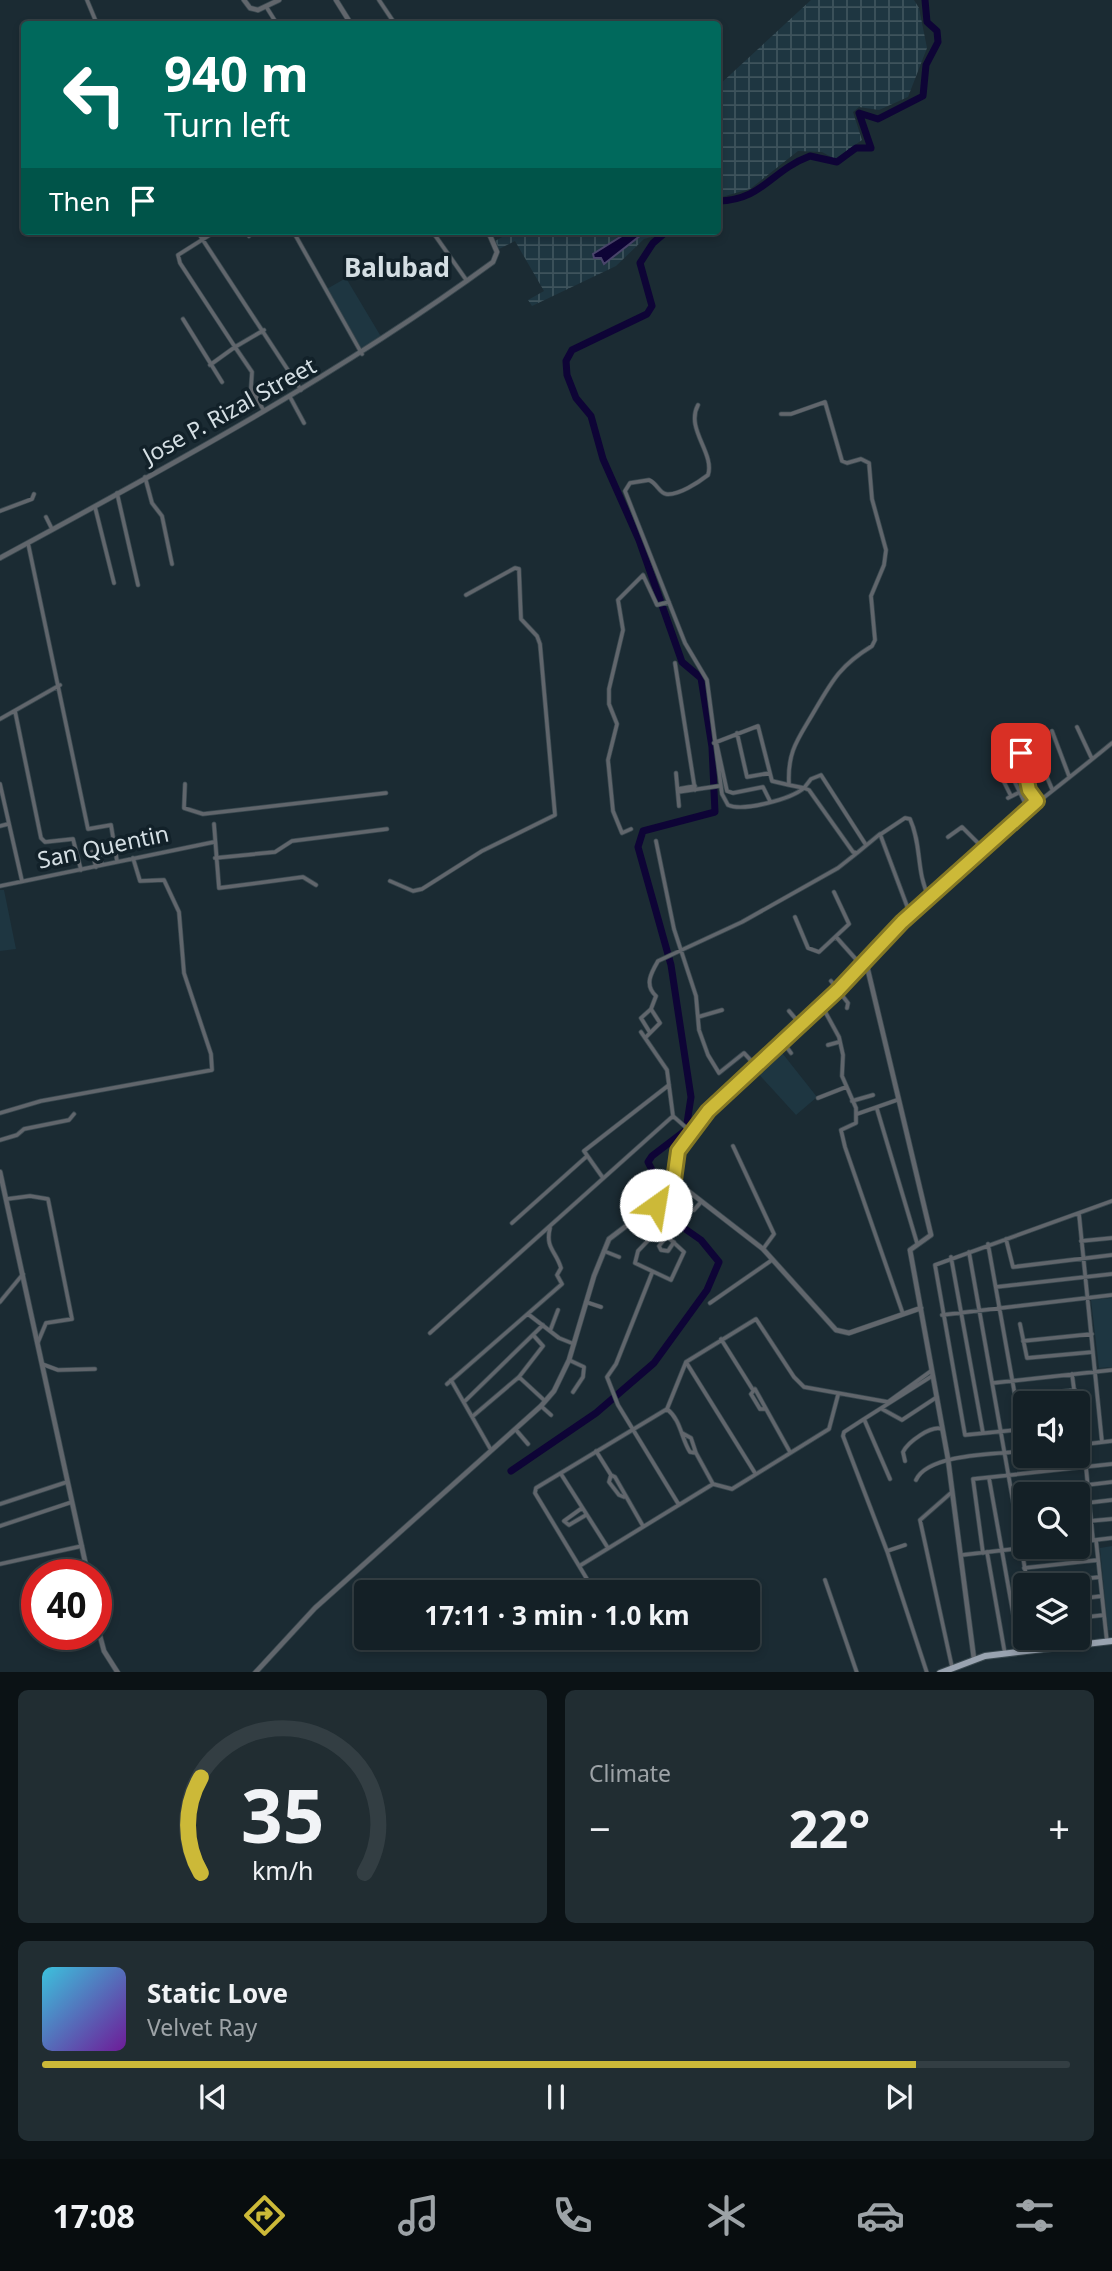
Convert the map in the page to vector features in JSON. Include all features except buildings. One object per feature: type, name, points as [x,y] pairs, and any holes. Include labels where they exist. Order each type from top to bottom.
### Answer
[{"type":"main road","points":[[1090,1644],[1110,1642]]},
{"type":"main road","points":[[940,1672],[974,1659],[1037,1650]]},
{"type":"street","points":[[87,0],[96,21]]},
{"type":"street","points":[[244,0],[250,8],[258,10],[279,0]]},
{"type":"street","points":[[336,0],[349,21]]},
{"type":"street","points":[[379,0],[393,21]]},
{"type":"street","points":[[267,8],[275,21]]},
{"type":"street","points":[[200,235],[301,390]]},
{"type":"street","points":[[210,235],[178,254],[180,263],[253,372],[251,388],[264,411]]},
{"type":"street","points":[[294,235],[362,354]]},
{"type":"street","points":[[435,235],[467,281]]},
{"type":"street","name":"Jose P. Rizal Street","points":[[0,558],[95,507],[362,354],[495,259],[496,248],[490,235]]},
{"type":"street","points":[[183,318],[222,383]]},
{"type":"street","points":[[210,365],[264,330]]},
{"type":"street","points":[[290,397],[304,423]]},
{"type":"street","points":[[781,414],[791,414],[825,403],[842,461],[847,463],[861,459],[869,463],[872,499],[886,550],[884,565],[871,596],[876,628],[874,643],[834,674],[792,750],[789,785]]},
{"type":"street","points":[[698,405],[695,419],[709,465],[708,475],[692,485],[667,494],[649,480],[630,483],[625,489],[667,603],[690,653],[707,680],[718,786],[726,802],[732,807],[792,797],[811,779],[821,775],[866,845]]},
{"type":"street","points":[[145,477],[152,503],[162,516],[172,564]]},
{"type":"street","points":[[0,511],[32,499],[34,494]]},
{"type":"street","points":[[117,494],[138,585]]},
{"type":"street","points":[[95,507],[114,583]]},
{"type":"street","points":[[46,517],[52,529]]},
{"type":"street","points":[[28,543],[89,829],[111,825],[117,861]]},
{"type":"street","points":[[390,881],[414,891],[422,889],[482,851],[555,815],[540,644],[537,636],[521,619],[519,569],[515,568],[466,595]]},
{"type":"street","points":[[631,829],[626,833],[621,832],[615,818],[608,760],[617,724],[609,704],[609,689],[623,630],[618,601],[643,575],[656,604],[667,603]]},
{"type":"street","points":[[676,663],[695,788]]},
{"type":"street","points":[[0,719],[60,685]]},
{"type":"street","points":[[15,711],[42,841],[73,839],[81,870]]},
{"type":"street","points":[[715,742],[758,726],[775,784],[809,790],[851,851],[857,853]]},
{"type":"street","points":[[1077,727],[1092,759]]},
{"type":"street","points":[[1052,731],[1069,776]]},
{"type":"street","points":[[737,733],[747,778],[770,773]]},
{"type":"street","points":[[715,742],[727,791],[733,793],[763,787],[770,801]]},
{"type":"street","points":[[256,1672],[315,1608],[516,1430],[545,1401],[569,1360],[604,1251],[615,1232],[659,1203],[674,1180],[678,1151],[688,1129],[822,1006],[910,914],[1037,801],[1112,743]]},
{"type":"street","points":[[1021,753],[1029,790],[1037,801]]},
{"type":"street","points":[[1002,756],[1028,809]]},
{"type":"street","points":[[1043,768],[1052,789]]},
{"type":"street","points":[[676,773],[679,806]]},
{"type":"street","points":[[1011,779],[1004,782],[1009,797],[1018,793]]},
{"type":"street","points":[[0,784],[23,881]]},
{"type":"street","points":[[186,784],[184,808],[202,814],[386,793]]},
{"type":"street","points":[[678,790],[718,786]]},
{"type":"street","points":[[649,1031],[641,1018],[651,1009],[656,996],[650,991],[650,973],[658,961],[681,953],[743,922],[838,868],[891,824],[905,818],[911,819],[921,857],[921,880],[929,897]]},
{"type":"street","points":[[0,826],[8,824]]},
{"type":"street","points":[[214,824],[218,887],[221,889],[303,877],[316,885]]},
{"type":"street","points":[[948,837],[962,827],[983,848]]},
{"type":"street","points":[[215,858],[275,852],[292,841],[387,829]]},
{"type":"street","points":[[880,834],[910,914]]},
{"type":"street","points":[[656,841],[681,953],[696,996],[703,1043],[717,1071],[721,1072],[744,1053],[756,1066]]},
{"type":"street","name":"San Quentin","points":[[0,886],[214,842]]},
{"type":"street","points":[[99,847],[102,865]]},
{"type":"street","points":[[92,852],[96,867]]},
{"type":"street","points":[[0,1113],[41,1101],[212,1070],[211,1054],[184,973],[179,912],[164,880],[140,881],[133,858]]},
{"type":"street","points":[[795,917],[808,948],[819,952],[849,924],[834,892]]},
{"type":"street","points":[[837,938],[864,964],[931,1235],[910,1250],[948,1459],[974,1659]]},
{"type":"street","points":[[831,981],[848,1003],[847,1008]]},
{"type":"street","points":[[822,1006],[837,1032],[846,1087],[857,1114],[856,1123],[841,1130],[845,1147],[902,1314]]},
{"type":"street","points":[[645,1038],[649,1031],[660,1023],[651,1009]]},
{"type":"street","points":[[698,1017],[722,1010]]},
{"type":"street","points":[[789,1011],[801,1025]]},
{"type":"street","points":[[641,1032],[667,1070],[673,1116],[688,1129]]},
{"type":"street","points":[[783,1042],[791,1053]]},
{"type":"street","points":[[828,1045],[839,1042]]},
{"type":"street","points":[[604,1178],[584,1151],[668,1085]]},
{"type":"street","points":[[818,1098],[846,1087]]},
{"type":"street","points":[[852,1101],[873,1095]]},
{"type":"street","points":[[857,1114],[898,1100]]},
{"type":"street","points":[[877,1109],[917,1243]]},
{"type":"street","points":[[0,1139],[12,1138],[24,1129],[69,1120],[74,1114]]},
{"type":"street","points":[[430,1333],[673,1116]]},
{"type":"street","points":[[733,1146],[774,1234],[763,1250]]},
{"type":"street","points":[[512,1223],[586,1157]]},
{"type":"street","points":[[0,1172],[85,1559]]},
{"type":"street","points":[[674,1180],[763,1250],[841,1333],[858,1331],[920,1308]]},
{"type":"street","points":[[0,1198],[30,1196],[48,1199],[72,1318],[46,1323],[38,1342]]},
{"type":"street","points":[[1013,1430],[965,1435],[935,1265],[1112,1201]]},
{"type":"street","points":[[694,1210],[701,1202]]},
{"type":"street","points":[[1079,1214],[1102,1442]]},
{"type":"street","points":[[447,1384],[563,1283],[557,1275],[561,1268],[559,1260],[550,1251],[547,1238],[550,1226]]},
{"type":"street","points":[[657,1228],[674,1242],[684,1254],[673,1278],[669,1280],[637,1266],[636,1255],[657,1228]]},
{"type":"street","points":[[667,1236],[659,1246],[661,1250],[668,1251],[674,1242]]},
{"type":"street","points":[[1082,1241],[1112,1238]]},
{"type":"street","points":[[1006,1239],[1013,1267],[1112,1255]]},
{"type":"street","points":[[988,1244],[1014,1391]]},
{"type":"street","points":[[604,1251],[619,1257]]},
{"type":"street","points":[[969,1252],[1013,1500]]},
{"type":"street","points":[[951,1257],[983,1433]]},
{"type":"street","points":[[710,1303],[772,1260]]},
{"type":"street","points":[[652,1273],[616,1364],[607,1377],[632,1430],[679,1504]]},
{"type":"street","points":[[996,1287],[1112,1274]]},
{"type":"street","points":[[0,1302],[23,1275]]},
{"type":"street","points":[[942,1315],[980,1308],[1112,1295]]},
{"type":"street","points":[[586,1302],[601,1307]]},
{"type":"street","points":[[550,1331],[558,1311]]},
{"type":"street","points":[[528,1314],[573,1344]]},
{"type":"street","points":[[588,1580],[535,1493],[536,1488],[667,1409],[686,1362],[752,1320],[760,1320],[794,1377],[804,1387],[877,1401],[890,1399],[933,1373]]},
{"type":"street","points":[[1020,1324],[1028,1358],[1093,1352]]},
{"type":"street","points":[[464,1402],[543,1325]]},
{"type":"street","points":[[1023,1341],[1092,1334]]},
{"type":"street","points":[[473,1416],[519,1377],[543,1346],[534,1336]]},
{"type":"street","points":[[721,1339],[753,1390],[756,1389],[762,1397],[765,1409],[790,1452]]},
{"type":"street","points":[[569,1360],[584,1367],[583,1377],[573,1392]]},
{"type":"street","points":[[686,1362],[754,1473]]},
{"type":"street","points":[[42,1364],[58,1370],[94,1369]]},
{"type":"street","points":[[993,1383],[1112,1370]]},
{"type":"street","points":[[927,1672],[887,1551],[843,1436],[844,1432],[933,1373]]},
{"type":"street","points":[[1066,1391],[1075,1390],[1072,1374]]},
{"type":"street","points":[[519,1377],[545,1401]]},
{"type":"street","points":[[451,1380],[492,1450]]},
{"type":"street","points":[[580,1566],[713,1484],[732,1489],[831,1427],[838,1395]]},
{"type":"street","points":[[882,1409],[902,1420],[937,1397]]},
{"type":"street","points":[[541,1406],[551,1415]]},
{"type":"street","points":[[667,1409],[682,1433],[691,1438],[713,1484]]},
{"type":"street","points":[[864,1419],[890,1479]]},
{"type":"street","points":[[905,1461],[905,1447],[933,1429],[942,1429]]},
{"type":"street","points":[[516,1430],[528,1444]]},
{"type":"street","points":[[1090,1444],[1112,1441]]},
{"type":"street","points":[[596,1451],[611,1475],[609,1482],[618,1495],[624,1497],[643,1526]]},
{"type":"street","points":[[916,1479],[920,1472],[948,1459],[1013,1452]]},
{"type":"street","points":[[1090,1467],[1112,1464]]},
{"type":"street","points":[[1005,1654],[971,1482],[989,1477],[1077,1468]]},
{"type":"street","points":[[561,1474],[608,1548]]},
{"type":"street","points":[[989,1477],[1020,1652]]},
{"type":"street","points":[[0,1504],[66,1482]]},
{"type":"street","points":[[1090,1485],[1112,1482]]},
{"type":"street","points":[[951,1667],[920,1520],[953,1492]]},
{"type":"street","points":[[1090,1503],[1112,1500]]},
{"type":"street","points":[[0,1525],[72,1502]]},
{"type":"street","points":[[582,1508],[564,1521],[569,1525],[586,1515]]},
{"type":"street","points":[[1090,1512],[1110,1642]]},
{"type":"street","points":[[1091,1521],[1112,1519]]},
{"type":"street","points":[[1090,1541],[1112,1538]]},
{"type":"street","points":[[887,1551],[905,1545]]},
{"type":"street","points":[[0,1564],[82,1546]]},
{"type":"street","points":[[962,1555],[1013,1549]]},
{"type":"street","points":[[1022,1559],[1025,1573]]},
{"type":"street","points":[[1024,1568],[1098,1560]]},
{"type":"street","points":[[1090,1578],[1100,1577]]},
{"type":"street","points":[[825,1580],[857,1672]]},
{"type":"street","points":[[1090,1598],[1102,1596]]},
{"type":"street","points":[[1090,1617],[1104,1615]]},
{"type":"street","points":[[104,1650],[118,1672]]},
{"type":"shaded area","points":[[811,0],[914,0],[919,8],[927,48],[908,97],[879,110],[859,107],[853,112],[862,140],[835,159],[822,152],[798,151],[750,189],[721,197],[721,83]]},
{"type":"shaded area","points":[[506,235],[658,235],[644,239],[616,266],[532,306],[528,300],[544,291],[515,241],[499,249],[495,241]]},
{"type":"shaded area","points":[[624,235],[641,235],[604,264],[601,258],[594,258],[593,254]]},
{"type":"shaded area","points":[[346,278],[383,340],[361,353],[325,290]]},
{"type":"shaded area","points":[[0,890],[4,890],[16,949],[0,951]]},
{"type":"shaded area","points":[[779,1049],[817,1097],[796,1115],[755,1070]]},
{"type":"shaded area","points":[[1112,1298],[1112,1367],[1099,1368],[1091,1300]]},
{"type":"shaded area","points":[[1112,1546],[1112,1630],[1108,1630],[1100,1548]]},
{"type":"waterway","points":[[721,201],[746,196],[796,162],[810,156],[837,162],[856,148],[871,148],[859,113],[878,119],[923,96],[926,65],[938,42],[937,31],[927,22],[925,0]]},
{"type":"waterway","points":[[511,1471],[596,1413],[654,1363],[707,1290],[719,1262],[701,1240],[671,1219],[653,1189],[652,1170],[648,1162],[686,1130],[691,1097],[671,965],[638,847],[643,831],[715,812],[712,747],[701,678],[682,662],[639,540],[603,459],[591,416],[576,398],[567,375],[566,361],[572,350],[647,314],[652,306],[640,263],[653,243],[662,235]]},
{"type":"district","name":"Balubad","points":[[397,267]]},
{"type":"route","points":[[656,1205],[674,1180],[678,1151],[708,1111],[838,990],[902,922],[1037,801],[1029,790],[1021,753]]}]
